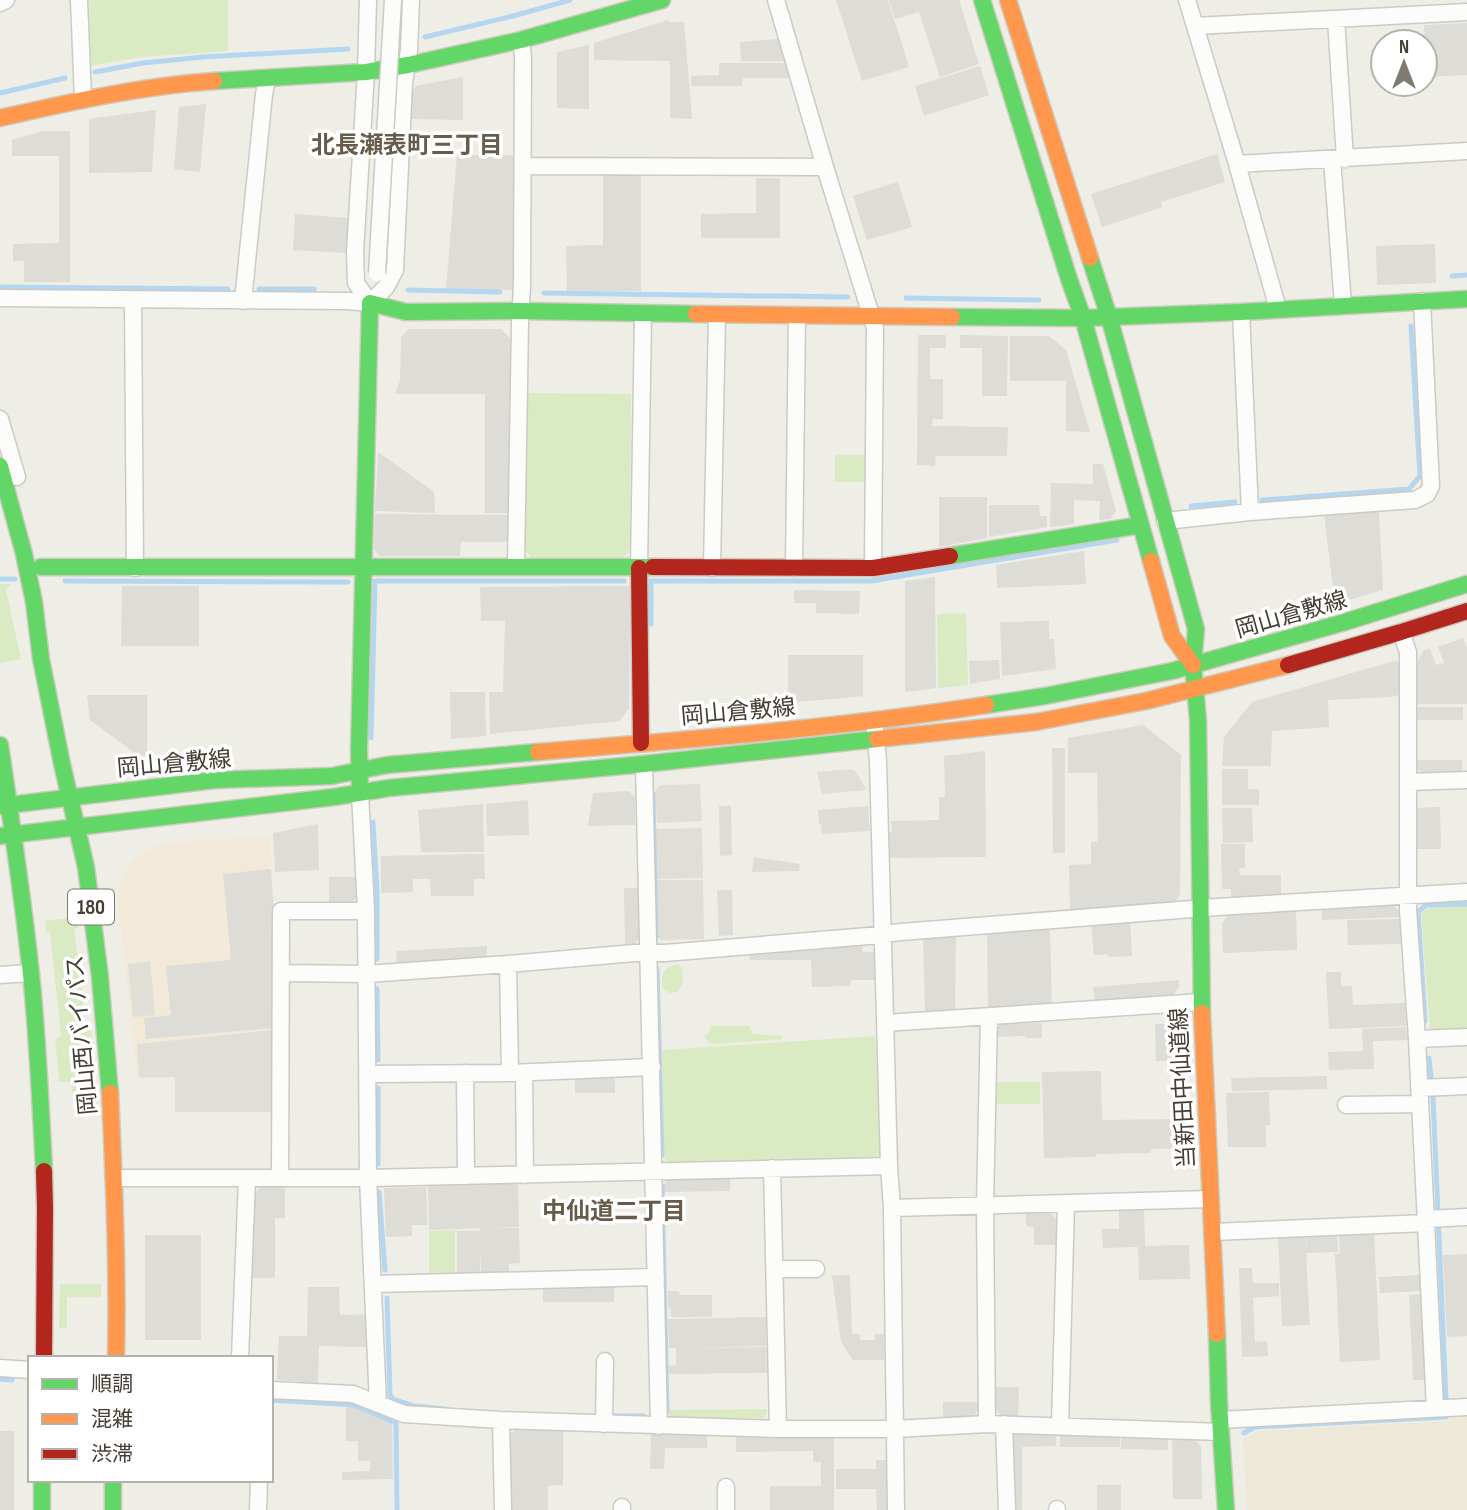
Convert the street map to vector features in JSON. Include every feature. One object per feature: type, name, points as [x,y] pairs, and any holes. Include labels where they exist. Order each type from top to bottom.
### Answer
[{"type":"main road","points":[[0,118],[146,88],[366,72],[408,65],[521,40],[662,0]]},
{"type":"main road","points":[[982,0],[1083,318],[1172,636],[1193,665]]},
{"type":"main road","name":"当新田中仙道線","points":[[1008,0],[1109,317],[1196,629],[1193,665],[1200,817],[1201,1002],[1226,1510]]},
{"type":"main road","points":[[360,793],[370,303],[406,312],[1083,318],[1467,299]]},
{"type":"main road","name":"岡山西バイパス","points":[[0,466],[24,554],[34,602],[41,659],[86,867],[100,976],[109,1081],[114,1178],[116,1356]]},
{"type":"main road","points":[[41,567],[873,568],[1142,525]]},
{"type":"main road","points":[[639,568],[641,743]]},
{"type":"main road","name":"岡山倉敷線","points":[[5,806],[189,782],[332,776],[387,765],[772,731],[1056,695],[1193,665],[1467,584]]},
{"type":"main road","name":"岡山倉敷線","points":[[7,835],[334,797],[389,788],[1036,722],[1146,701],[1244,677],[1467,611]]},
{"type":"main road","name":"岡山西バイパス","points":[[0,745],[7,835],[30,973],[43,1138],[44,1356]]},
{"type":"main road","points":[[42,1482],[42,1510]]},
{"type":"main road","points":[[113,1510],[114,1482]]},
{"type":"street","points":[[0,3],[6,0]]},
{"type":"street","points":[[79,0],[83,99]]},
{"type":"street","points":[[368,0],[355,252],[356,283],[370,303]]},
{"type":"street","points":[[370,303],[377,273],[393,0]]},
{"type":"street","points":[[370,303],[386,287],[394,270],[411,0]]},
{"type":"street","points":[[776,0],[875,328],[873,568]]},
{"type":"street","points":[[1187,0],[1278,309]]},
{"type":"street","points":[[1195,26],[1467,12]]},
{"type":"street","points":[[1336,19],[1343,305]]},
{"type":"street","points":[[516,566],[522,292],[521,40]]},
{"type":"street","points":[[243,301],[267,79]]},
{"type":"street","points":[[1237,164],[1467,152]]},
{"type":"street","points":[[523,166],[825,167]]},
{"type":"street","points":[[0,298],[370,303]]},
{"type":"street","points":[[133,299],[135,568]]},
{"type":"street","points":[[1166,521],[1415,500],[1427,494],[1431,486],[1422,301]]},
{"type":"street","points":[[1241,312],[1250,512]]},
{"type":"street","points":[[639,568],[643,314]]},
{"type":"street","points":[[712,568],[717,315]]},
{"type":"street","points":[[794,568],[797,315]]},
{"type":"street","points":[[0,419],[41,567],[50,614],[41,659]]},
{"type":"street","points":[[1401,632],[1408,652],[1408,896],[1417,1039],[1425,1092],[1435,1408]]},
{"type":"street","points":[[874,719],[877,740],[892,1208],[896,1510]]},
{"type":"street","points":[[644,764],[659,1426]]},
{"type":"street","points":[[1408,782],[1467,780]]},
{"type":"street","points":[[360,793],[368,974],[368,1178],[374,1284],[388,1409]]},
{"type":"street","points":[[281,973],[368,974],[1199,909],[1467,892]]},
{"type":"street","points":[[280,1178],[281,911],[366,911]]},
{"type":"street","points":[[508,964],[525,1175]]},
{"type":"street","points":[[0,975],[30,973]]},
{"type":"street","points":[[885,1023],[1201,1002]]},
{"type":"street","points":[[987,1424],[985,1206],[989,1016]]},
{"type":"street","points":[[1417,1039],[1467,1037]]},
{"type":"street","points":[[368,1074],[517,1073],[652,1068]]},
{"type":"street","points":[[465,1073],[466,1176]]},
{"type":"street","points":[[1346,1105],[1467,1086]]},
{"type":"street","points":[[114,1178],[368,1178],[889,1166]]},
{"type":"street","points":[[772,1168],[779,1429]]},
{"type":"street","points":[[240,1356],[247,1178]]},
{"type":"street","points":[[892,1208],[1210,1199]]},
{"type":"street","points":[[1060,1426],[1066,1204]]},
{"type":"street","points":[[1213,1232],[1467,1217]]},
{"type":"street","points":[[775,1269],[816,1269]]},
{"type":"street","points":[[374,1284],[656,1277]]},
{"type":"street","points":[[605,1361],[605,1418]]},
{"type":"street","points":[[0,1368],[28,1370]]},
{"type":"street","points":[[273,1390],[353,1394],[388,1409],[501,1420],[605,1418],[659,1426],[779,1429],[895,1429],[987,1424],[1221,1426],[1467,1407]]},
{"type":"street","points":[[501,1420],[503,1510]]},
{"type":"street","points":[[1004,1424],[1007,1510]]},
{"type":"street","points":[[258,1510],[259,1482]]},
{"type":"street","points":[[726,1487],[726,1510]]},
{"type":"shaded area","points":[[836,0],[888,0],[909,67],[862,81]]},
{"type":"shaded area","points":[[889,0],[959,0],[979,64],[940,77],[919,12],[895,19]]},
{"type":"shaded area","points":[[668,20],[684,22],[692,119],[670,118],[670,61],[594,60],[594,43]]},
{"type":"shaded area","points":[[1467,23],[1467,75],[1439,76],[1439,28],[1424,28],[1424,25]]},
{"type":"shaded area","points":[[778,39],[784,61],[741,61],[740,42]]},
{"type":"shaded area","points":[[589,45],[589,109],[557,108],[557,52]]},
{"type":"shaded area","points":[[719,63],[787,63],[791,78],[743,78],[742,86],[691,86],[691,76],[719,75]]},
{"type":"shaded area","points":[[980,66],[989,95],[924,116],[915,86]]},
{"type":"shaded area","points":[[463,77],[463,120],[409,119],[410,94],[416,86]]},
{"type":"shaded area","points":[[206,104],[200,172],[174,169],[179,107]]},
{"type":"shaded area","points":[[156,110],[152,172],[89,173],[89,119]]},
{"type":"shaded area","points":[[43,131],[70,131],[70,282],[24,282],[24,261],[13,261],[13,244],[59,243],[59,156],[12,156],[12,140]]},
{"type":"shaded area","points":[[1217,154],[1225,182],[1161,202],[1162,207],[1102,227],[1091,194]]},
{"type":"shaded area","points":[[457,155],[514,155],[513,290],[446,289]]},
{"type":"shaded area","points":[[603,175],[641,175],[641,291],[567,291],[566,246],[603,245]]},
{"type":"shaded area","points":[[756,178],[780,178],[780,238],[701,238],[701,214],[756,213]]},
{"type":"shaded area","points":[[898,182],[912,227],[867,240],[853,196]]},
{"type":"shaded area","points":[[295,214],[349,218],[346,253],[293,250]]},
{"type":"shaded area","points":[[1435,244],[1436,283],[1377,285],[1376,246]]},
{"type":"shaded area","points":[[409,329],[501,329],[512,340],[511,513],[485,513],[485,394],[395,394],[400,380],[401,337]]},
{"type":"shaded area","points":[[918,335],[946,335],[946,348],[930,348],[930,379],[943,379],[943,419],[933,419],[932,426],[1008,427],[1007,456],[936,456],[935,466],[917,465]]},
{"type":"shaded area","points":[[960,335],[1008,336],[1007,396],[982,396],[982,348],[960,348]]},
{"type":"shaded area","points":[[1010,336],[1049,336],[1066,350],[1090,432],[1066,431],[1066,381],[1010,381]]},
{"type":"shaded area","points":[[378,452],[434,492],[435,513],[375,511]]},
{"type":"shaded area","points":[[1093,464],[1103,464],[1116,511],[1110,519],[1099,520],[1100,501],[1074,500],[1074,524],[1050,527],[1051,483],[1093,484]]},
{"type":"shaded area","points":[[939,497],[987,497],[987,538],[939,547]]},
{"type":"shaded area","points":[[989,505],[1039,505],[1040,516],[1047,516],[1047,527],[989,537]]},
{"type":"shaded area","points":[[1379,510],[1383,590],[1335,604],[1324,514]]},
{"type":"shaded area","points":[[375,514],[508,515],[508,542],[461,542],[460,556],[379,556],[374,549]]},
{"type":"shaded area","points":[[1084,551],[1086,584],[997,588],[996,565]]},
{"type":"shaded area","points":[[935,577],[936,688],[905,692],[905,581]]},
{"type":"shaded area","points":[[122,586],[199,586],[199,646],[121,646]]},
{"type":"shaded area","points":[[630,586],[629,708],[620,721],[490,734],[489,692],[503,692],[505,621],[481,621],[480,587]]},
{"type":"shaded area","points":[[794,590],[860,591],[859,614],[816,613],[816,603],[794,603]]},
{"type":"shaded area","points":[[1049,621],[1049,639],[1054,639],[1056,669],[1002,676],[1000,622]]},
{"type":"shaded area","points":[[1463,638],[1467,648],[1467,704],[1416,704],[1416,663],[1424,650],[1430,649],[1436,665],[1444,663],[1438,647]]},
{"type":"shaded area","points":[[788,655],[863,655],[863,696],[788,703]]},
{"type":"shaded area","points":[[999,660],[1000,679],[970,684],[969,661]]},
{"type":"shaded area","points":[[1394,661],[1403,664],[1402,694],[1391,697],[1328,700],[1329,727],[1272,731],[1271,766],[1222,766],[1224,737],[1252,702]]},
{"type":"shaded area","points":[[450,692],[485,692],[486,736],[451,739]]},
{"type":"shaded area","points":[[87,695],[147,695],[147,762],[90,720]]},
{"type":"shaded area","points":[[1417,707],[1463,707],[1463,720],[1417,720]]},
{"type":"shaded area","points":[[1143,725],[1181,755],[1180,895],[1174,903],[1070,910],[1069,865],[1091,864],[1091,842],[1098,841],[1097,773],[1068,773],[1068,738]]},
{"type":"shaded area","points":[[1052,748],[1065,748],[1065,853],[1053,853]]},
{"type":"shaded area","points":[[985,751],[986,857],[886,858],[886,832],[892,832],[891,821],[939,820],[939,797],[945,797],[944,756]]},
{"type":"shaded area","points":[[1417,760],[1462,760],[1462,774],[1423,775],[1417,768]]},
{"type":"shaded area","points":[[852,769],[866,790],[822,794],[817,772]]},
{"type":"shaded area","points":[[1222,769],[1248,769],[1248,789],[1259,790],[1259,805],[1222,805]]},
{"type":"shaded area","points":[[700,784],[702,821],[657,823],[655,792],[660,785]]},
{"type":"shaded area","points":[[629,791],[635,797],[635,825],[588,826],[593,793]]},
{"type":"shaded area","points":[[528,800],[529,835],[487,836],[486,804]]},
{"type":"shaded area","points":[[483,804],[484,852],[421,852],[418,810]]},
{"type":"shaded area","points":[[719,806],[731,806],[732,855],[720,856]]},
{"type":"shaded area","points":[[868,806],[870,831],[822,834],[818,810]]},
{"type":"shaded area","points":[[1440,807],[1441,849],[1415,849],[1414,808]]},
{"type":"shaded area","points":[[1222,808],[1252,808],[1253,842],[1223,843]]},
{"type":"shaded area","points":[[318,824],[319,870],[275,872],[273,833]]},
{"type":"shaded area","points":[[702,828],[703,878],[657,879],[656,829]]},
{"type":"shaded area","points":[[269,836],[274,903],[272,1113],[174,1113],[174,1078],[137,1078],[117,890],[131,862],[156,844]]},
{"type":"shaded area","points":[[1221,844],[1245,844],[1245,868],[1239,868],[1240,875],[1281,875],[1281,896],[1231,897],[1231,889],[1222,889]]},
{"type":"shaded area","points":[[484,854],[485,879],[474,879],[474,896],[431,896],[430,879],[413,879],[413,892],[381,893],[381,856]]},
{"type":"shaded area","points":[[754,857],[800,864],[799,871],[752,872]]},
{"type":"shaded area","points":[[271,869],[272,1028],[146,1039],[144,1018],[171,1015],[166,966],[231,960],[223,874]]},
{"type":"shaded area","points":[[329,877],[359,877],[359,896],[351,903],[329,903]]},
{"type":"shaded area","points":[[656,880],[703,880],[704,939],[661,940],[658,937]]},
{"type":"shaded area","points":[[624,888],[639,888],[640,938],[632,946],[625,946]]},
{"type":"shaded area","points":[[717,890],[732,890],[733,935],[719,936]]},
{"type":"shaded area","points":[[1393,905],[1401,917],[1322,920],[1322,909]]},
{"type":"shaded area","points":[[1296,910],[1297,950],[1223,953],[1222,924],[1229,913]]},
{"type":"shaded area","points":[[1400,919],[1401,944],[1348,945],[1347,920]]},
{"type":"shaded area","points":[[1130,921],[1132,956],[1094,955],[1091,923]]},
{"type":"shaded area","points":[[1050,928],[1052,1006],[988,1009],[987,933]]},
{"type":"shaded area","points":[[956,935],[955,1012],[925,1014],[923,938]]},
{"type":"shaded area","points":[[862,942],[863,952],[874,952],[875,980],[851,980],[850,986],[812,987],[811,960],[750,960],[749,951]]},
{"type":"shaded area","points":[[487,946],[487,958],[397,964],[396,951]]},
{"type":"shaded area","points":[[150,961],[155,1015],[133,1017],[128,964]]},
{"type":"shaded area","points":[[1326,972],[1341,972],[1341,986],[1352,986],[1353,1005],[1405,1003],[1406,1026],[1329,1029]]},
{"type":"shaded area","points":[[1179,980],[1179,987],[1173,995],[1095,1002],[1093,987]]},
{"type":"shaded area","points":[[1042,1023],[1042,1038],[993,1037],[993,1032],[1000,1024]]},
{"type":"shaded area","points":[[1155,1024],[1179,1024],[1179,1061],[1156,1061]]},
{"type":"shaded area","points":[[1406,1027],[1407,1040],[1373,1041],[1374,1069],[1329,1070],[1328,1052],[1363,1051],[1362,1029]]},
{"type":"shaded area","points":[[272,1030],[272,1112],[175,1112],[175,1077],[139,1077],[137,1044]]},
{"type":"shaded area","points":[[1101,1071],[1102,1120],[1183,1119],[1184,1148],[1151,1149],[1150,1153],[1096,1154],[1096,1157],[1044,1158],[1042,1072]]},
{"type":"shaded area","points":[[615,1076],[615,1093],[575,1093],[575,1077]]},
{"type":"shaded area","points":[[1327,1076],[1327,1089],[1232,1091],[1231,1078]]},
{"type":"shaded area","points":[[1269,1092],[1270,1125],[1266,1125],[1266,1147],[1228,1147],[1226,1093]]},
{"type":"shaded area","points":[[730,1178],[730,1191],[664,1192],[664,1184],[669,1179]]},
{"type":"shaded area","points":[[518,1183],[519,1227],[486,1228],[519,1228],[520,1263],[509,1264],[509,1274],[481,1274],[480,1249],[480,1274],[457,1275],[457,1231],[480,1231],[481,1228],[429,1230],[428,1186]]},
{"type":"shaded area","points":[[262,1186],[285,1186],[285,1218],[264,1219],[275,1219],[275,1278],[249,1278],[253,1194]]},
{"type":"shaded area","points":[[426,1187],[427,1225],[412,1225],[412,1236],[386,1237],[384,1188]]},
{"type":"shaded area","points":[[1144,1209],[1145,1246],[1189,1245],[1190,1279],[1139,1280],[1138,1247],[1103,1248],[1102,1229],[1119,1229],[1119,1210]]},
{"type":"shaded area","points":[[1026,1212],[1050,1212],[1057,1220],[1057,1245],[1034,1245],[1034,1227],[1026,1226]]},
{"type":"shaded area","points":[[1374,1232],[1380,1360],[1340,1362],[1335,1254],[1340,1253],[1339,1233]]},
{"type":"shaded area","points":[[1337,1233],[1338,1252],[1306,1253],[1310,1325],[1282,1326],[1278,1236],[1306,1234],[1307,1252],[1307,1234]]},
{"type":"shaded area","points":[[145,1235],[201,1235],[201,1340],[145,1340]]},
{"type":"shaded area","points":[[1467,1254],[1467,1336],[1447,1337],[1443,1255]]},
{"type":"shaded area","points":[[1239,1268],[1252,1268],[1253,1283],[1279,1283],[1279,1296],[1253,1298],[1255,1342],[1267,1341],[1268,1356],[1242,1357]]},
{"type":"shaded area","points":[[832,1275],[850,1275],[852,1334],[859,1334],[860,1340],[875,1340],[875,1334],[884,1334],[884,1360],[853,1360],[841,1342]]},
{"type":"shaded area","points":[[1422,1275],[1422,1291],[1380,1293],[1379,1277]]},
{"type":"shaded area","points":[[308,1287],[339,1287],[340,1315],[369,1314],[370,1347],[319,1346],[318,1383],[277,1380],[279,1336],[307,1336]]},
{"type":"shaded area","points":[[543,1287],[614,1287],[614,1302],[543,1302]]},
{"type":"shaded area","points":[[668,1291],[679,1291],[680,1295],[712,1295],[712,1317],[671,1317]]},
{"type":"shaded area","points":[[1421,1294],[1425,1380],[1413,1380],[1409,1295]]},
{"type":"shaded area","points":[[766,1317],[766,1346],[692,1348],[766,1347],[767,1373],[669,1374],[669,1366],[676,1365],[676,1348],[669,1348],[668,1319]]},
{"type":"shaded area","points":[[995,1387],[1019,1387],[1018,1416],[1001,1416],[995,1408]]},
{"type":"shaded area","points":[[943,1402],[979,1402],[979,1409],[972,1418],[943,1419]]},
{"type":"shaded area","points":[[346,1406],[354,1406],[392,1424],[393,1479],[342,1480],[342,1472],[370,1471],[370,1461],[358,1461],[358,1441],[346,1441]]},
{"type":"shaded area","points":[[1450,1412],[1467,1412],[1467,1510],[1247,1510],[1243,1440],[1258,1431],[1450,1421]]},
{"type":"shaded area","points":[[516,1430],[563,1430],[563,1485],[548,1486],[548,1510],[510,1510],[508,1435]]},
{"type":"shaded area","points":[[0,1431],[14,1431],[14,1510],[0,1510]]},
{"type":"shaded area","points":[[1013,1432],[1056,1432],[1056,1446],[1022,1447],[1022,1510],[1015,1510]]},
{"type":"shaded area","points":[[1060,1432],[1120,1432],[1120,1447],[1060,1447]]},
{"type":"shaded area","points":[[834,1433],[834,1510],[770,1510],[770,1486],[821,1486],[821,1462],[813,1462],[813,1451],[736,1452],[736,1434]]},
{"type":"shaded area","points":[[651,1434],[707,1435],[707,1448],[665,1448],[664,1469],[650,1469]]},
{"type":"shaded area","points":[[1121,1435],[1168,1435],[1168,1450],[1121,1449]]},
{"type":"shaded area","points":[[1172,1437],[1192,1437],[1201,1446],[1202,1499],[1173,1499]]},
{"type":"shaded area","points":[[876,1460],[887,1460],[887,1510],[877,1510],[876,1489],[836,1489],[836,1469],[876,1469]]},
{"type":"shaded area","points":[[1097,1485],[1121,1485],[1121,1510],[1097,1510]]},
{"type":"green space","points":[[89,0],[228,0],[228,51],[142,57],[90,66]]},
{"type":"green space","points":[[525,393],[631,394],[630,549],[623,558],[532,558],[524,550]]},
{"type":"green space","points":[[835,455],[866,455],[866,482],[835,482]]},
{"type":"green space","points":[[0,584],[12,584],[6,590],[21,659],[0,663]]},
{"type":"green space","points":[[966,613],[968,685],[938,688],[937,614]]},
{"type":"green space","points":[[1467,906],[1467,1028],[1430,1030],[1421,914],[1427,908]]},
{"type":"green space","points":[[76,917],[78,928],[74,929],[84,1008],[76,1010],[77,1024],[86,1025],[91,1030],[98,1110],[78,1111],[78,1095],[72,1094],[71,1082],[59,1082],[55,1038],[61,1036],[50,932],[46,932],[45,921]]},
{"type":"green space","points":[[678,964],[682,968],[683,984],[677,992],[669,993],[663,989],[662,976],[669,967]]},
{"type":"green space","points":[[711,1026],[749,1026],[753,1034],[782,1036],[782,1039],[709,1043],[704,1037]]},
{"type":"green space","points":[[875,1036],[882,1151],[874,1158],[668,1162],[664,1157],[662,1050]]},
{"type":"green space","points":[[991,1082],[1040,1082],[1040,1104],[991,1104]]},
{"type":"green space","points":[[455,1230],[455,1275],[429,1275],[429,1231]]},
{"type":"green space","points":[[60,1284],[101,1284],[101,1297],[67,1297],[67,1328],[59,1328]]},
{"type":"green space","points":[[767,1409],[763,1418],[675,1419],[669,1415],[669,1410]]},
{"type":"waterway","points":[[425,37],[570,0]]},
{"type":"waterway","points":[[95,72],[143,63],[203,57],[348,49]]},
{"type":"waterway","points":[[0,93],[65,78]]},
{"type":"waterway","points":[[1452,276],[1467,275]]},
{"type":"waterway","points":[[0,287],[228,289]]},
{"type":"waterway","points":[[259,289],[314,289]]},
{"type":"waterway","points":[[408,290],[500,292]]},
{"type":"waterway","points":[[544,293],[848,297]]},
{"type":"waterway","points":[[906,298],[1039,300]]},
{"type":"waterway","points":[[1262,500],[1409,489],[1420,476],[1411,326]]},
{"type":"waterway","points":[[1191,506],[1235,502]]},
{"type":"waterway","points":[[651,624],[651,581],[871,581],[1117,540]]},
{"type":"waterway","points":[[0,579],[15,579]]},
{"type":"waterway","points":[[65,581],[348,582]]},
{"type":"waterway","points":[[371,738],[375,581],[624,581]]},
{"type":"waterway","points":[[653,794],[656,937]]},
{"type":"waterway","points":[[373,822],[377,959]]},
{"type":"waterway","points":[[1425,1021],[1418,912],[1426,905],[1467,904]]},
{"type":"waterway","points":[[657,969],[662,1155]]},
{"type":"waterway","points":[[377,989],[378,1060]]},
{"type":"waterway","points":[[1429,1058],[1446,1400]]},
{"type":"waterway","points":[[378,1088],[378,1164]]},
{"type":"waterway","points":[[662,1186],[667,1411]]},
{"type":"waterway","points":[[379,1192],[385,1270]]},
{"type":"waterway","points":[[387,1298],[390,1395],[393,1402]]},
{"type":"waterway","points":[[0,1379],[12,1380]]},
{"type":"waterway","points":[[393,1399],[414,1406],[445,1409]]},
{"type":"waterway","points":[[273,1400],[355,1405],[393,1422]]},
{"type":"waterway","points":[[393,1412],[393,1422],[396,1423],[397,1510]]},
{"type":"waterway","points":[[1244,1433],[1254,1427],[1446,1415]]},
{"type":"waterway","points":[[609,1416],[644,1416]]},
{"type":"traffic: fast","points":[[214,81],[366,72],[408,65],[521,40],[662,0]]},
{"type":"traffic: fast","points":[[982,0],[1083,318],[1151,561]]},
{"type":"traffic: fast","points":[[1090,258],[1196,629],[1193,665],[1198,720],[1202,1013]]},
{"type":"traffic: fast","points":[[952,317],[1083,318],[1467,299]]},
{"type":"traffic: fast","points":[[360,793],[370,303],[406,312],[696,314]]},
{"type":"traffic: fast","points":[[0,466],[24,554],[34,602],[41,659],[86,867],[100,977],[110,1093]]},
{"type":"traffic: fast","points":[[950,556],[1141,525]]},
{"type":"traffic: fast","points":[[41,567],[653,567]]},
{"type":"traffic: fast","points":[[986,705],[1172,671],[1467,584]]},
{"type":"traffic: fast","points":[[0,836],[334,797],[389,788],[877,739]]},
{"type":"traffic: fast","points":[[0,745],[32,984],[44,1171]]},
{"type":"traffic: fast","points":[[0,806],[215,780],[332,776],[387,765],[538,752]]},
{"type":"traffic: fast","points":[[1217,1334],[1226,1510]]},
{"type":"traffic: fast","points":[[42,1482],[42,1510]]},
{"type":"traffic: fast","points":[[113,1482],[113,1510]]},
{"type":"traffic: slow","points":[[1008,0],[1090,258]]},
{"type":"traffic: slow","points":[[0,118],[133,91],[214,81]]},
{"type":"traffic: slow","points":[[696,314],[952,317]]},
{"type":"traffic: slow","points":[[1151,561],[1172,636],[1193,665]]},
{"type":"traffic: slow","points":[[877,739],[1036,722],[1146,701],[1288,665]]},
{"type":"traffic: slow","points":[[538,752],[818,727],[986,705]]},
{"type":"traffic: slow","points":[[1202,1013],[1217,1334]]},
{"type":"traffic: slow","points":[[110,1093],[116,1259],[116,1356]]},
{"type":"traffic: jam","points":[[653,567],[873,568],[950,556]]},
{"type":"traffic: jam","points":[[639,568],[641,743]]},
{"type":"traffic: jam","points":[[1288,665],[1467,611]]},
{"type":"traffic: jam","points":[[44,1171],[44,1356]]},
{"type":"district","name":"北長瀬表町三丁目","points":[[407,145]]},
{"type":"district","name":"中仙道二丁目","points":[[614,1211]]}]
